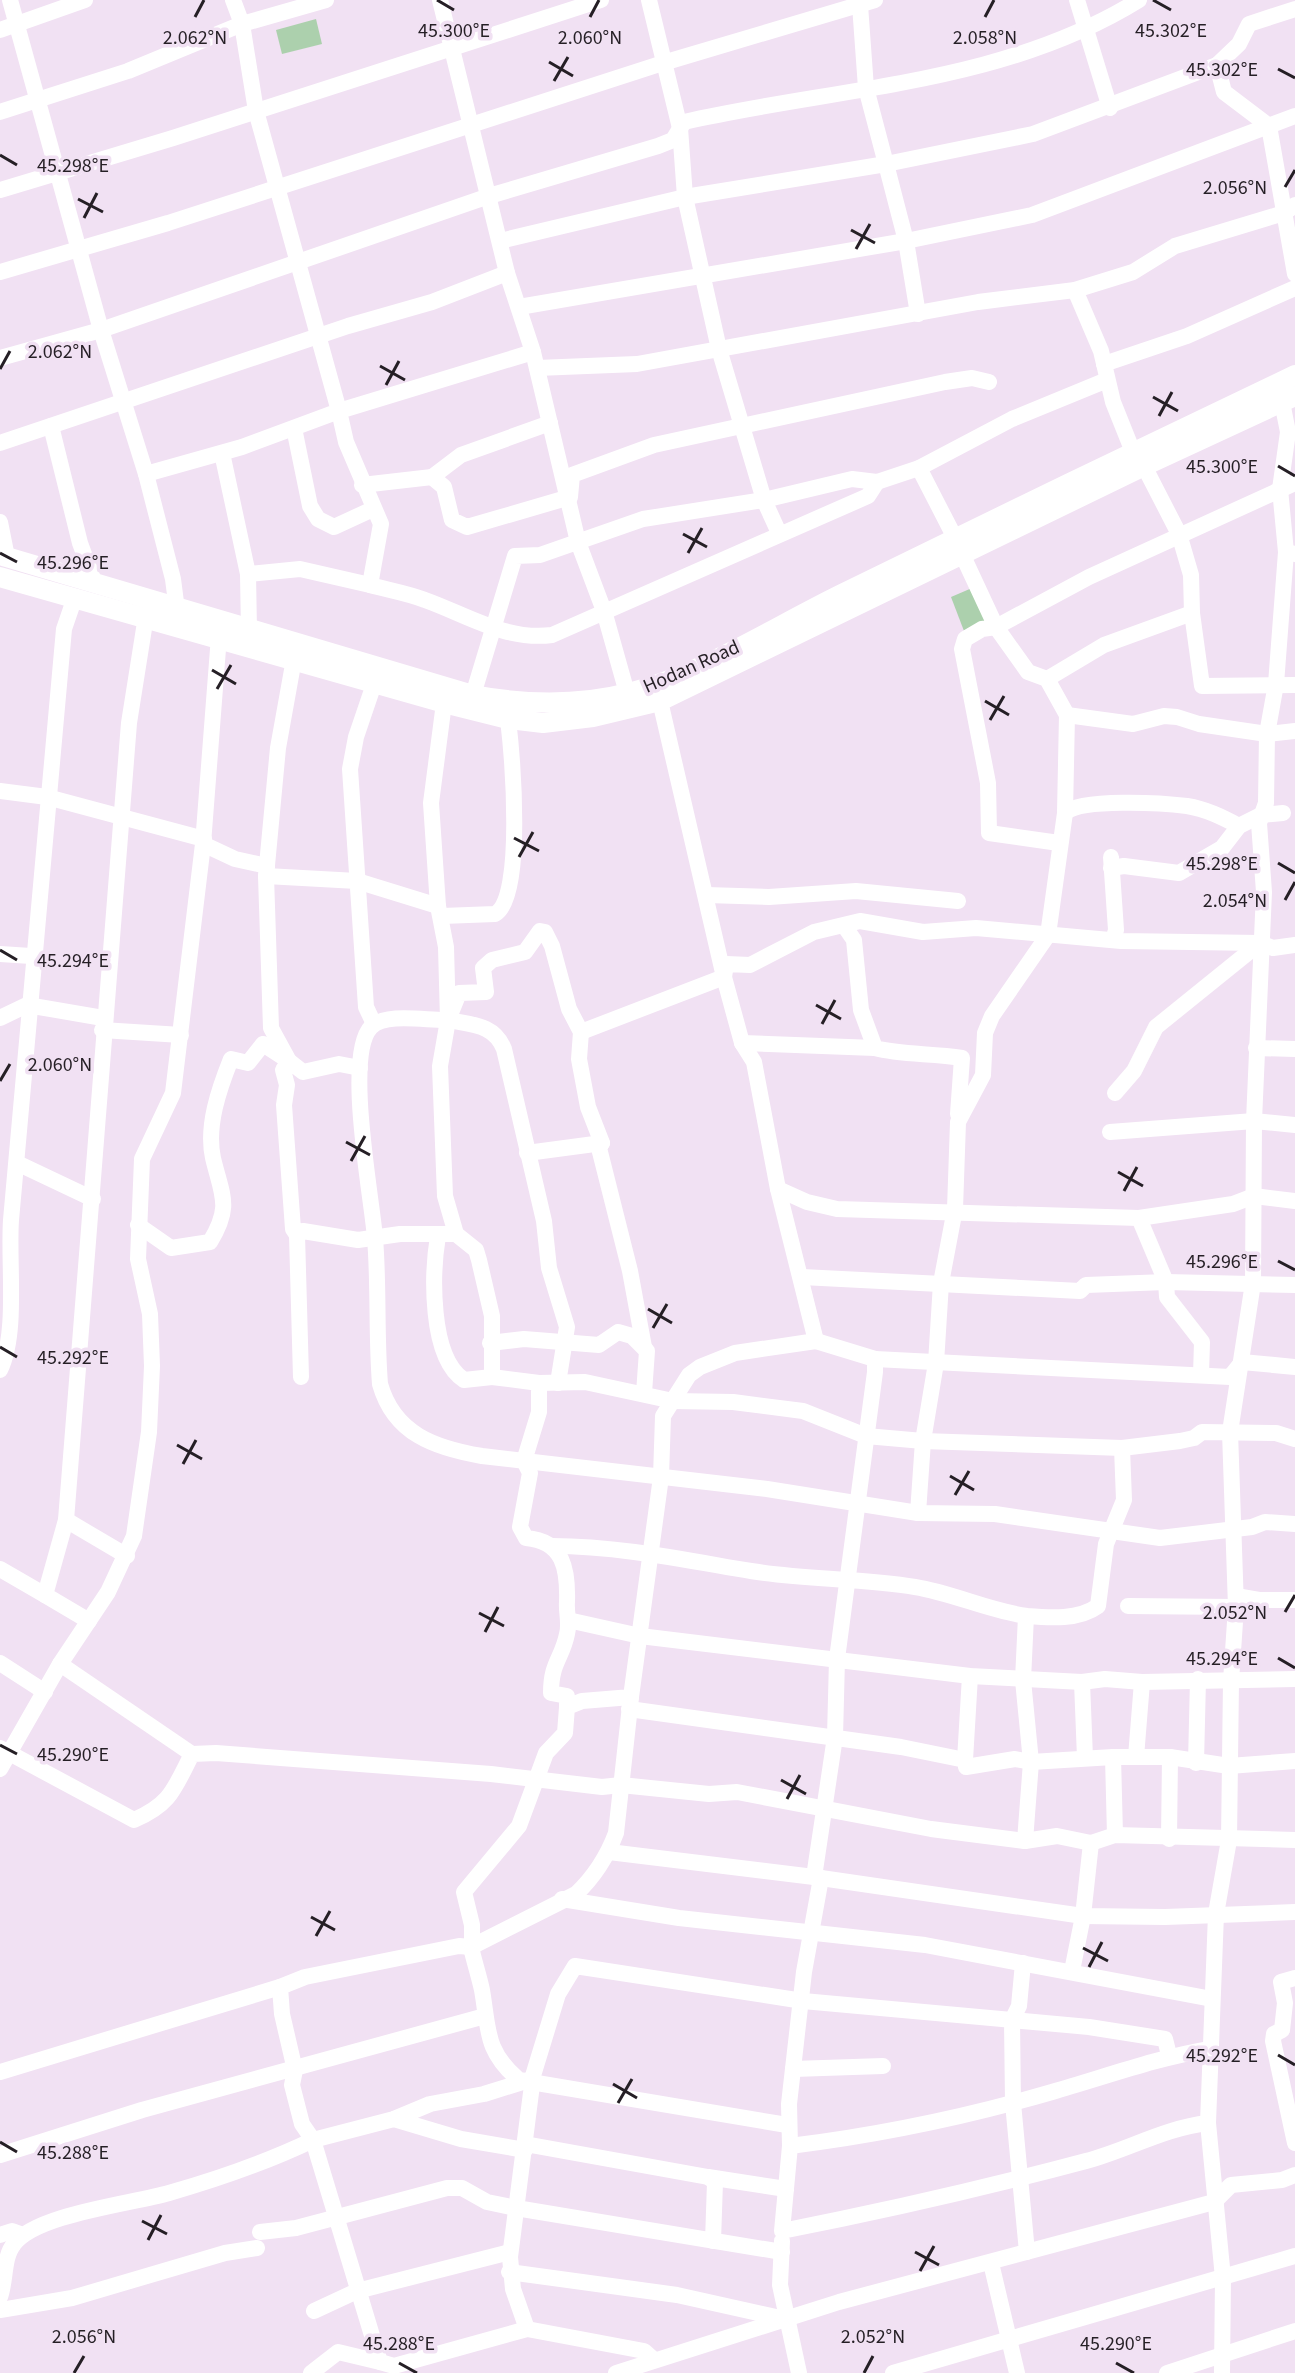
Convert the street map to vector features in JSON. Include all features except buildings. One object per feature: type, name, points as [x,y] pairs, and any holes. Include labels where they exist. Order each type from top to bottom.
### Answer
[{"type":"main road","name":"Hodan Road","points":[[2,563],[95,584],[473,695],[540,704],[627,693],[698,666],[958,546],[1138,459],[1295,375]]},
{"type":"main road","name":"Hodan Road","points":[[1138,459],[1288,399]]},
{"type":"main road","name":"Hodan Road","points":[[2,563],[75,597],[219,636],[374,684],[508,719],[564,721],[660,701],[958,546]]},
{"type":"street","points":[[10,0],[7,28],[36,101],[59,172],[101,330],[146,474],[173,579],[177,610]]},
{"type":"street","points":[[7,28],[85,0]]},
{"type":"street","points":[[233,0],[242,24],[256,111],[317,337],[362,485],[381,524],[370,585]]},
{"type":"street","points":[[0,112],[128,71],[242,24],[326,0]]},
{"type":"street","points":[[440,0],[473,124],[507,273],[535,360],[570,497],[578,542],[604,611],[627,693]]},
{"type":"street","points":[[0,190],[454,49],[601,0]]},
{"type":"street","points":[[649,0],[680,128],[685,197],[719,349],[764,500],[779,533]]},
{"type":"street","points":[[1077,0],[1089,29],[1110,108]]},
{"type":"street","points":[[0,358],[101,330],[489,196],[658,146],[673,140],[684,122],[966,72],[1089,29],[1139,0]]},
{"type":"street","points":[[0,272],[80,250],[275,185],[866,2],[866,88],[906,241],[918,314]]},
{"type":"street","points":[[500,241],[685,197],[886,164],[1033,134],[1110,108],[1183,75],[1217,65],[1239,44],[1249,24],[1295,9]]},
{"type":"street","points":[[1217,65],[1224,92],[1269,126],[1289,209],[1295,274]]},
{"type":"street","points":[[519,307],[906,241],[1032,215],[1295,116]]},
{"type":"street","points":[[146,474],[222,453],[339,411],[535,360],[611,368],[1075,290],[1123,276],[1175,246],[1289,209]]},
{"type":"street","points":[[0,443],[317,337],[432,302],[507,273]]},
{"type":"street","points":[[473,695],[515,556],[540,555],[622,524],[764,500],[852,479],[877,482],[919,468],[1106,372],[1295,288]]},
{"type":"street","points":[[1075,290],[1138,459],[1179,534],[1191,575],[1192,613],[1202,686],[1295,685]]},
{"type":"street","points":[[570,497],[572,475],[654,445],[945,382],[972,378],[989,382]]},
{"type":"street","points":[[1222,2365],[1223,2278],[1208,2123],[1216,1914],[1229,1840],[1231,1681],[1236,1601],[1230,1432],[1253,1283],[1256,1048],[1264,892],[1261,815],[1266,803],[1267,734],[1288,632],[1291,553],[1288,399]]},
{"type":"street","points":[[362,485],[432,477],[461,455],[550,423]]},
{"type":"street","points":[[51,426],[80,543],[95,584]]},
{"type":"street","points":[[294,428],[310,506],[318,519],[334,527],[373,509]]},
{"type":"street","points":[[222,453],[248,574],[249,631]]},
{"type":"street","points":[[919,468],[996,627],[1028,672],[1047,679],[1067,715],[1065,813],[1059,843],[1056,895],[1048,935],[992,1016],[985,1033],[983,1075],[958,1128]]},
{"type":"street","points":[[432,477],[444,487],[452,520],[467,527],[570,497]]},
{"type":"street","points":[[248,574],[300,569],[421,598],[491,628],[536,637],[552,635],[868,496],[877,482]]},
{"type":"street","points":[[1059,843],[989,833],[988,783],[962,649],[965,639],[982,629],[996,627],[1179,534],[1288,486]]},
{"type":"street","points":[[0,522],[2,563]]},
{"type":"street","points":[[0,1370],[9,1345],[8,1266],[31,956],[64,629],[75,597]]},
{"type":"street","points":[[1047,679],[1104,645],[1192,613]]},
{"type":"street","points":[[45,1595],[66,1520],[129,723],[146,616]]},
{"type":"street","points":[[0,1769],[5,1751],[45,1692],[127,1556],[143,1478],[152,1366],[150,1314],[138,1259],[142,1159],[173,1093],[204,842],[219,636]]},
{"type":"street","points":[[289,1061],[271,1028],[267,871],[278,748],[294,659]]},
{"type":"street","points":[[374,684],[356,737],[350,769],[366,1007],[374,1024]]},
{"type":"street","points":[[660,701],[724,977],[742,1043],[754,1062],[778,1189],[816,1341]]},
{"type":"street","points":[[444,703],[431,803],[448,1020]]},
{"type":"street","points":[[1067,715],[1133,724],[1177,717],[1199,724],[1267,734],[1295,731]]},
{"type":"street","points":[[0,791],[47,797],[204,842],[235,859],[267,871],[357,881],[440,911],[495,914],[506,904],[512,881],[513,793],[508,719]]},
{"type":"street","points":[[1065,813],[1073,806],[1090,804],[1187,806],[1215,813],[1239,826]]},
{"type":"street","points":[[1113,940],[1116,930],[1111,862],[1179,873],[1222,848],[1239,826],[1261,815],[1283,813]]},
{"type":"street","points":[[706,895],[769,897],[856,891],[958,901]]},
{"type":"street","points":[[724,977],[726,964],[750,965],[814,932],[860,921],[923,932],[976,928],[1113,940],[1260,943],[1273,948],[1295,945]]},
{"type":"street","points":[[845,927],[854,940],[861,1010],[875,1048]]},
{"type":"street","points":[[492,1377],[492,1316],[476,1250],[456,1234],[445,1196],[440,1066],[448,1020],[459,993],[486,992],[483,968],[492,960],[525,952],[542,931],[550,939],[569,1009],[581,1032],[579,1059],[588,1107],[602,1143]]},
{"type":"street","points":[[1115,1093],[1134,1071],[1156,1027],[1260,943]]},
{"type":"street","points":[[0,954],[31,956]]},
{"type":"street","points":[[581,1032],[724,977]]},
{"type":"street","points":[[0,1018],[27,1005],[103,1024],[181,1035]]},
{"type":"street","points":[[374,1024],[403,1019],[448,1020],[491,1029],[499,1035],[544,1221],[549,1268],[567,1327],[558,1383]]},
{"type":"street","points":[[374,1024],[362,1047],[360,1068],[365,1160],[375,1238],[380,1384],[393,1416],[408,1431],[433,1444],[468,1454],[918,1513],[995,1514],[1160,1538],[1252,1527],[1265,1522],[1295,1524]]},
{"type":"street","points":[[742,1043],[875,1048],[885,1052],[897,1049],[916,1055],[933,1053],[962,1058],[955,1209],[941,1283],[936,1363],[923,1441],[918,1513]]},
{"type":"street","points":[[138,1225],[171,1248],[210,1242],[225,1217],[219,1171],[213,1159],[213,1131],[217,1098],[231,1059],[248,1063],[263,1044],[303,1072],[339,1064],[360,1068]]},
{"type":"street","points":[[1256,1048],[1295,1049]]},
{"type":"street","points":[[289,1061],[283,1070],[287,1085],[285,1118],[289,1201],[293,1229],[297,1235],[301,1377]]},
{"type":"street","points":[[1110,1132],[1254,1121],[1295,1125]]},
{"type":"street","points":[[527,1153],[602,1143]]},
{"type":"street","points":[[602,1143],[599,1148],[630,1271],[644,1347],[644,1393]]},
{"type":"street","points":[[17,1163],[93,1199]]},
{"type":"street","points":[[778,1189],[807,1202],[837,1209],[955,1209],[1139,1218],[1233,1204],[1254,1196],[1295,1201]]},
{"type":"street","points":[[1139,1218],[1166,1282],[1167,1297],[1202,1342],[1201,1375]]},
{"type":"street","points":[[297,1235],[303,1231],[358,1240],[400,1234],[456,1234]]},
{"type":"street","points":[[438,1236],[432,1292],[452,1367],[464,1380],[492,1377],[539,1383],[585,1382],[673,1401],[733,1402],[803,1411],[866,1436],[923,1441],[1122,1448],[1180,1441],[1194,1438],[1202,1432],[1276,1433],[1295,1439]]},
{"type":"street","points":[[802,1277],[1080,1291],[1086,1285],[1166,1282],[1295,1285]]},
{"type":"street","points":[[490,1343],[524,1339],[566,1345],[599,1345],[618,1332],[632,1336],[644,1347]]},
{"type":"street","points":[[0,2072],[305,1977],[471,1946],[560,1899],[576,1894],[586,1885],[609,1852],[621,1812],[630,1703],[661,1477],[663,1416],[689,1375],[700,1367],[735,1353],[816,1341],[875,1359],[936,1363],[1230,1377],[1242,1362]]},
{"type":"street","points":[[799,2373],[780,2285],[790,2146],[787,2125],[835,1737],[837,1659],[850,1581],[851,1540],[875,1359]]},
{"type":"street","points":[[1242,1362],[1295,1367]]},
{"type":"street","points":[[539,1383],[539,1412],[524,1461],[530,1473],[520,1527],[526,1538],[544,1539],[552,1546],[569,1578],[567,1635],[551,1670],[551,1693],[567,1696],[567,1707],[565,1733],[546,1753],[519,1826],[464,1892],[472,1925],[471,1946],[489,2044],[501,2065],[526,2082],[787,2125]]},
{"type":"street","points":[[552,1546],[600,1546],[649,1556],[699,1559],[751,1571],[915,1587],[1026,1616],[1067,1617],[1098,1606],[1111,1530],[1124,1500],[1122,1448]]},
{"type":"street","points":[[66,1520],[127,1556]]},
{"type":"street","points":[[0,1569],[89,1621]]},
{"type":"street","points":[[1128,1606],[1295,1600]]},
{"type":"street","points":[[1025,1841],[1031,1762],[1023,1680],[1026,1616]]},
{"type":"street","points":[[568,1620],[640,1636],[970,1676],[1082,1682],[1105,1679],[1142,1682],[1295,1679]]},
{"type":"street","points":[[0,1663],[45,1692]]},
{"type":"street","points":[[60,1664],[192,1754],[347,1762],[602,1787],[621,1785],[709,1794],[737,1792],[825,1810],[1025,1841],[1057,1836],[1091,1843],[1115,1835],[1169,1839],[1295,1840]]},
{"type":"street","points":[[970,1676],[966,1767],[1015,1759],[1031,1762],[1113,1757],[1170,1757],[1229,1766],[1295,1761]]},
{"type":"street","points":[[1196,1763],[1198,1679]]},
{"type":"street","points":[[1082,1682],[1085,1758]]},
{"type":"street","points":[[1136,1757],[1142,1682]]},
{"type":"street","points":[[567,1707],[582,1701],[630,1703],[965,1760]]},
{"type":"street","points":[[5,1751],[134,1820],[159,1809],[173,1792],[192,1754]]},
{"type":"street","points":[[1113,1757],[1115,1835]]},
{"type":"street","points":[[1169,1839],[1170,1757]]},
{"type":"street","points":[[1072,1971],[1083,1916],[1091,1843]]},
{"type":"street","points":[[609,1852],[1083,1916],[1295,1912]]},
{"type":"street","points":[[560,1899],[812,1934],[925,1945],[1212,1999]]},
{"type":"street","points":[[1023,1963],[1019,2006],[1012,2020],[1013,2103],[1027,2252]]},
{"type":"street","points":[[0,2297],[12,2246],[23,2235],[66,2215],[120,2206],[224,2176],[313,2140],[394,2119],[430,2104],[484,2094],[532,2079],[558,1994],[575,1966],[803,2001],[1012,2020],[1165,2039],[1169,2055]]},
{"type":"street","points":[[1295,1978],[1281,1982],[1285,2014],[1282,2030],[1274,2034],[1273,2041],[1295,2143]]},
{"type":"street","points":[[280,1987],[295,2070],[292,2085],[299,2116],[313,2140],[357,2291],[390,2367]]},
{"type":"street","points":[[0,2155],[142,2110],[485,2016]]},
{"type":"street","points":[[790,2146],[903,2129],[1013,2103],[1169,2055],[1210,2049]]},
{"type":"street","points":[[793,2069],[883,2066]]},
{"type":"street","points":[[526,2082],[525,2147],[509,2272],[527,2329]]},
{"type":"street","points":[[394,2119],[461,2139],[786,2189]]},
{"type":"street","points":[[782,2231],[1022,2179],[1102,2157],[1180,2126],[1208,2123]]},
{"type":"street","points":[[616,2373],[785,2319],[1214,2202],[1231,2185],[1282,2180],[1295,2175]]},
{"type":"street","points":[[708,2177],[715,2182],[713,2241]]},
{"type":"street","points":[[0,2310],[72,2298],[225,2253],[296,2228],[447,2188],[462,2188],[487,2202],[516,2208],[782,2252]]},
{"type":"street","points":[[0,2235],[12,2231],[23,2235]]},
{"type":"street","points":[[314,2311],[357,2291],[510,2252]]},
{"type":"street","points":[[893,2373],[1295,2256]]},
{"type":"street","points":[[991,2263],[1017,2373]]},
{"type":"street","points":[[509,2272],[677,2295],[785,2319]]},
{"type":"street","points":[[311,2373],[338,2352],[390,2367],[527,2329],[644,2351],[653,2359]]},
{"type":"street","points":[[1167,2373],[1222,2365],[1295,2331]]},
{"type":"green space","points":[[316,19],[322,44],[282,54],[276,30]]},
{"type":"green space","points":[[972,588],[986,622],[964,631],[951,597]]}]
